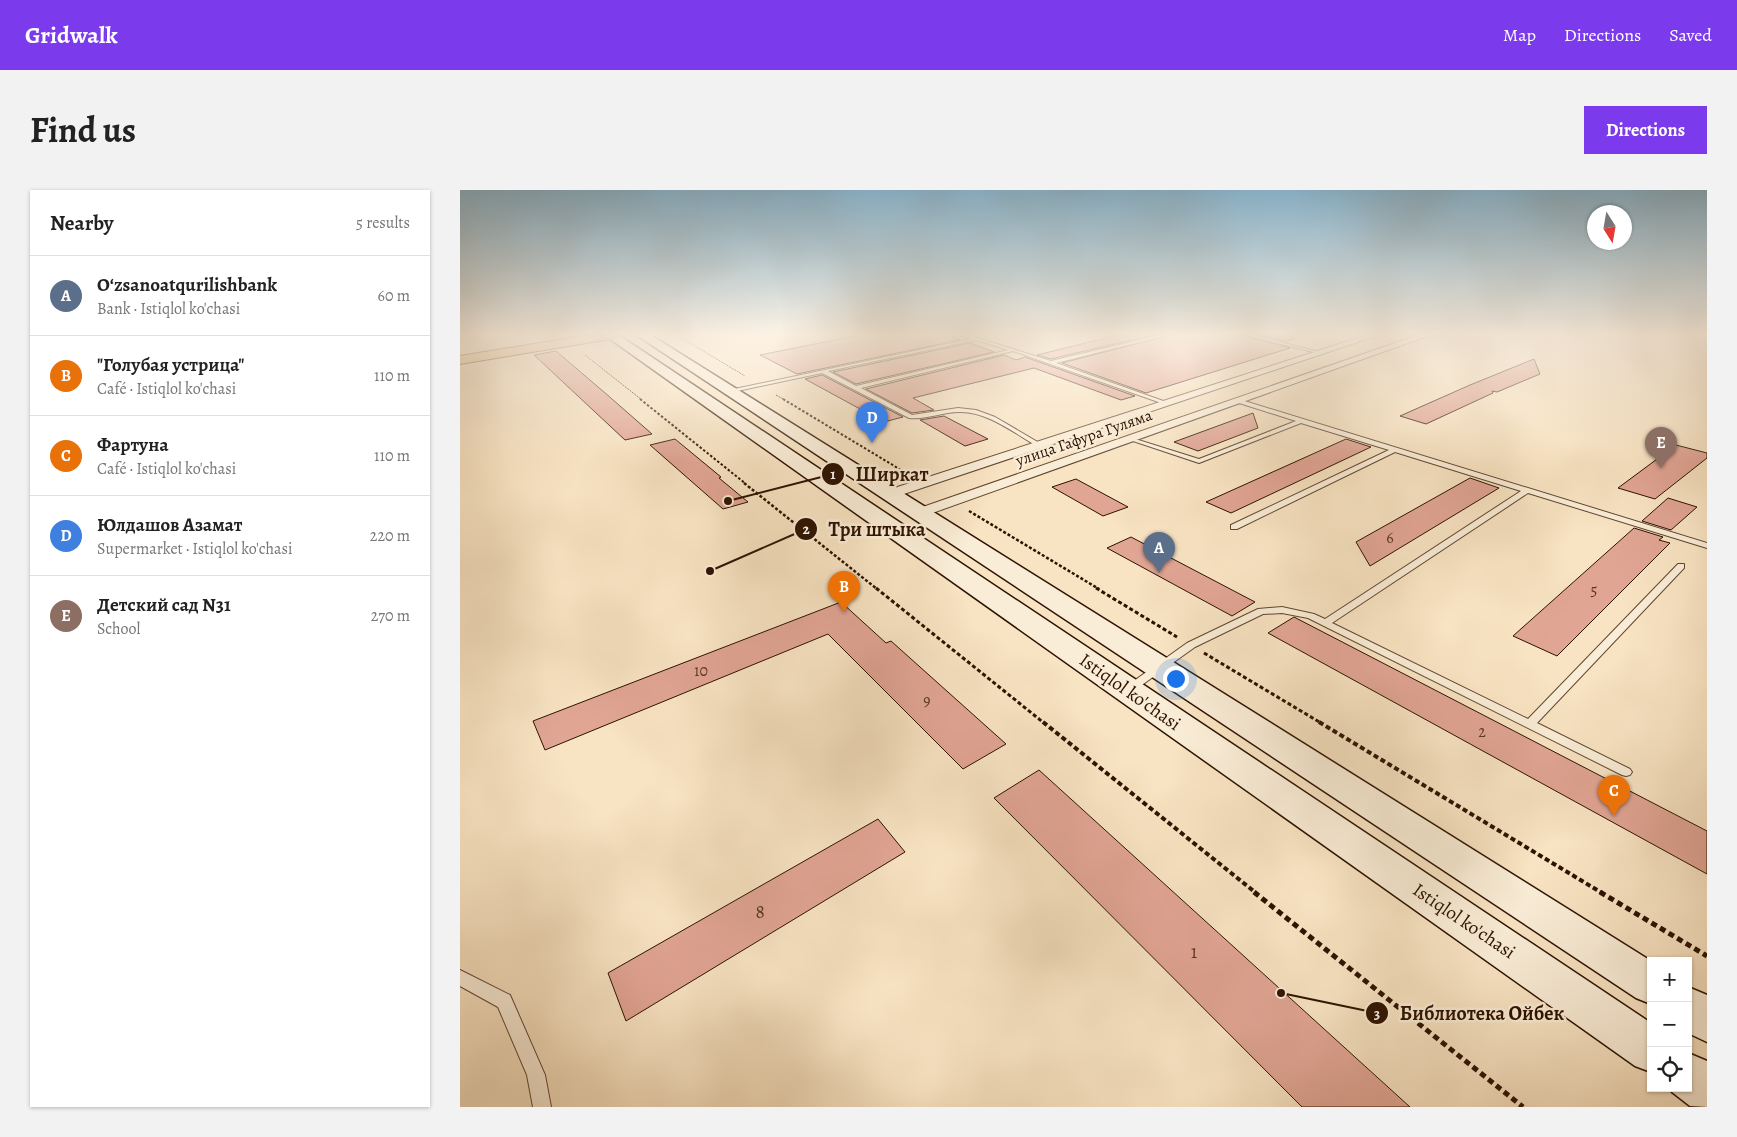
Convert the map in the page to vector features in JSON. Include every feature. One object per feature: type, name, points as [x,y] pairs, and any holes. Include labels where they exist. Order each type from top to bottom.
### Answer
[{"type":"main road","name":"Istiqlol ko'chasi","points":[[671,377],[1647,1047]]},
{"type":"main road","name":"Istiqlol ko'chasi","points":[[706,377],[1647,981]]},
{"type":"main road","points":[[811,473],[842,464]]},
{"type":"main road","points":[[1692,1011],[1707,1020]]},
{"type":"main road","points":[[1692,1079],[1707,1089]]},
{"type":"street","points":[[890,494],[1249,377]]},
{"type":"street","name":"улица Гафура Гуляма","points":[[920,513],[1307,377]]},
{"type":"lane","points":[[728,391],[795,377]]},
{"type":"lane","points":[[834,377],[911,417],[924,417],[964,410],[980,413],[1039,445]]},
{"type":"lane","points":[[856,388],[903,377]]},
{"type":"lane","points":[[1091,377],[1166,404]]},
{"type":"lane","points":[[1238,401],[1707,546]]},
{"type":"lane","points":[[1130,439],[1198,461],[1300,421]]},
{"type":"lane","points":[[1234,527],[1394,450]]},
{"type":"lane","points":[[1325,623],[1527,490]]},
{"type":"lane","points":[[1529,724],[1680,566]]},
{"type":"lane","points":[[1127,690],[1191,645],[1261,611],[1282,610],[1311,616],[1626,772]]},
{"type":"lane","points":[[460,978],[504,1001],[536,1075],[542,1107]]},
{"type":"path","points":[[612,377],[1523,1107]]},
{"type":"building","points":[[557,377],[586,377],[652,434],[625,440]]},
{"type":"building","points":[[825,377],[903,417],[884,422],[805,379]]},
{"type":"building","points":[[842,377],[887,377],[856,384]]},
{"type":"building","points":[[916,377],[999,377],[913,398],[934,410],[912,413],[866,389]]},
{"type":"building","points":[[1058,377],[1081,377],[1135,396],[1121,400]]},
{"type":"building","points":[[1101,377],[1198,377],[1146,393]]},
{"type":"building","points":[[1490,377],[1533,377],[1497,392],[1492,391],[1493,393],[1426,424],[1400,416]]},
{"type":"building","points":[[1253,413],[1258,428],[1198,451],[1174,442]]},
{"type":"building","points":[[944,416],[988,439],[965,446],[920,420]]},
{"type":"building","points":[[675,439],[748,502],[723,509],[650,445]]},
{"type":"building","points":[[1346,439],[1371,447],[1231,513],[1206,502]]},
{"type":"building","points":[[1676,445],[1707,453],[1707,458],[1655,499],[1618,488]]},
{"type":"building","points":[[1470,478],[1499,488],[1370,566],[1356,542]]},
{"type":"building","points":[[1076,479],[1128,507],[1103,516],[1052,487]]},
{"type":"building","points":[[1668,498],[1697,507],[1671,530],[1642,521]]},
{"type":"building","points":[[1634,528],[1663,537],[1659,540],[1670,543],[1557,656],[1513,636]]},
{"type":"building","points":[[1131,537],[1255,602],[1232,616],[1107,548]]},
{"type":"building","points":[[841,602],[886,643],[891,641],[1006,744],[963,769],[828,634],[545,750],[533,721]]},
{"type":"building","points":[[1294,617],[1707,831],[1707,874],[1268,633]]},
{"type":"building","points":[[1039,770],[1410,1107],[1302,1107],[994,798]]},
{"type":"building","points":[[878,819],[905,852],[626,1021],[608,973]]},
{"type":"place","name":"Юлдашов Азамат","points":[[872,443]]},
{"type":"place","name":"Детский сад N31","points":[[1661,468]]},
{"type":"place","name":"Ширкат","points":[[728,501]]},
{"type":"place","name":"Три штыка","points":[[710,571]]},
{"type":"place","name":"Oʻzsanoatqurilishbank","points":[[1159,573]]},
{"type":"place","name":"\"Голубая устрица\"","points":[[844,612]]},
{"type":"place","name":"Фартуна","points":[[1614,816]]},
{"type":"place","name":"Библиотека Ойбек","points":[[1281,993]]}]
